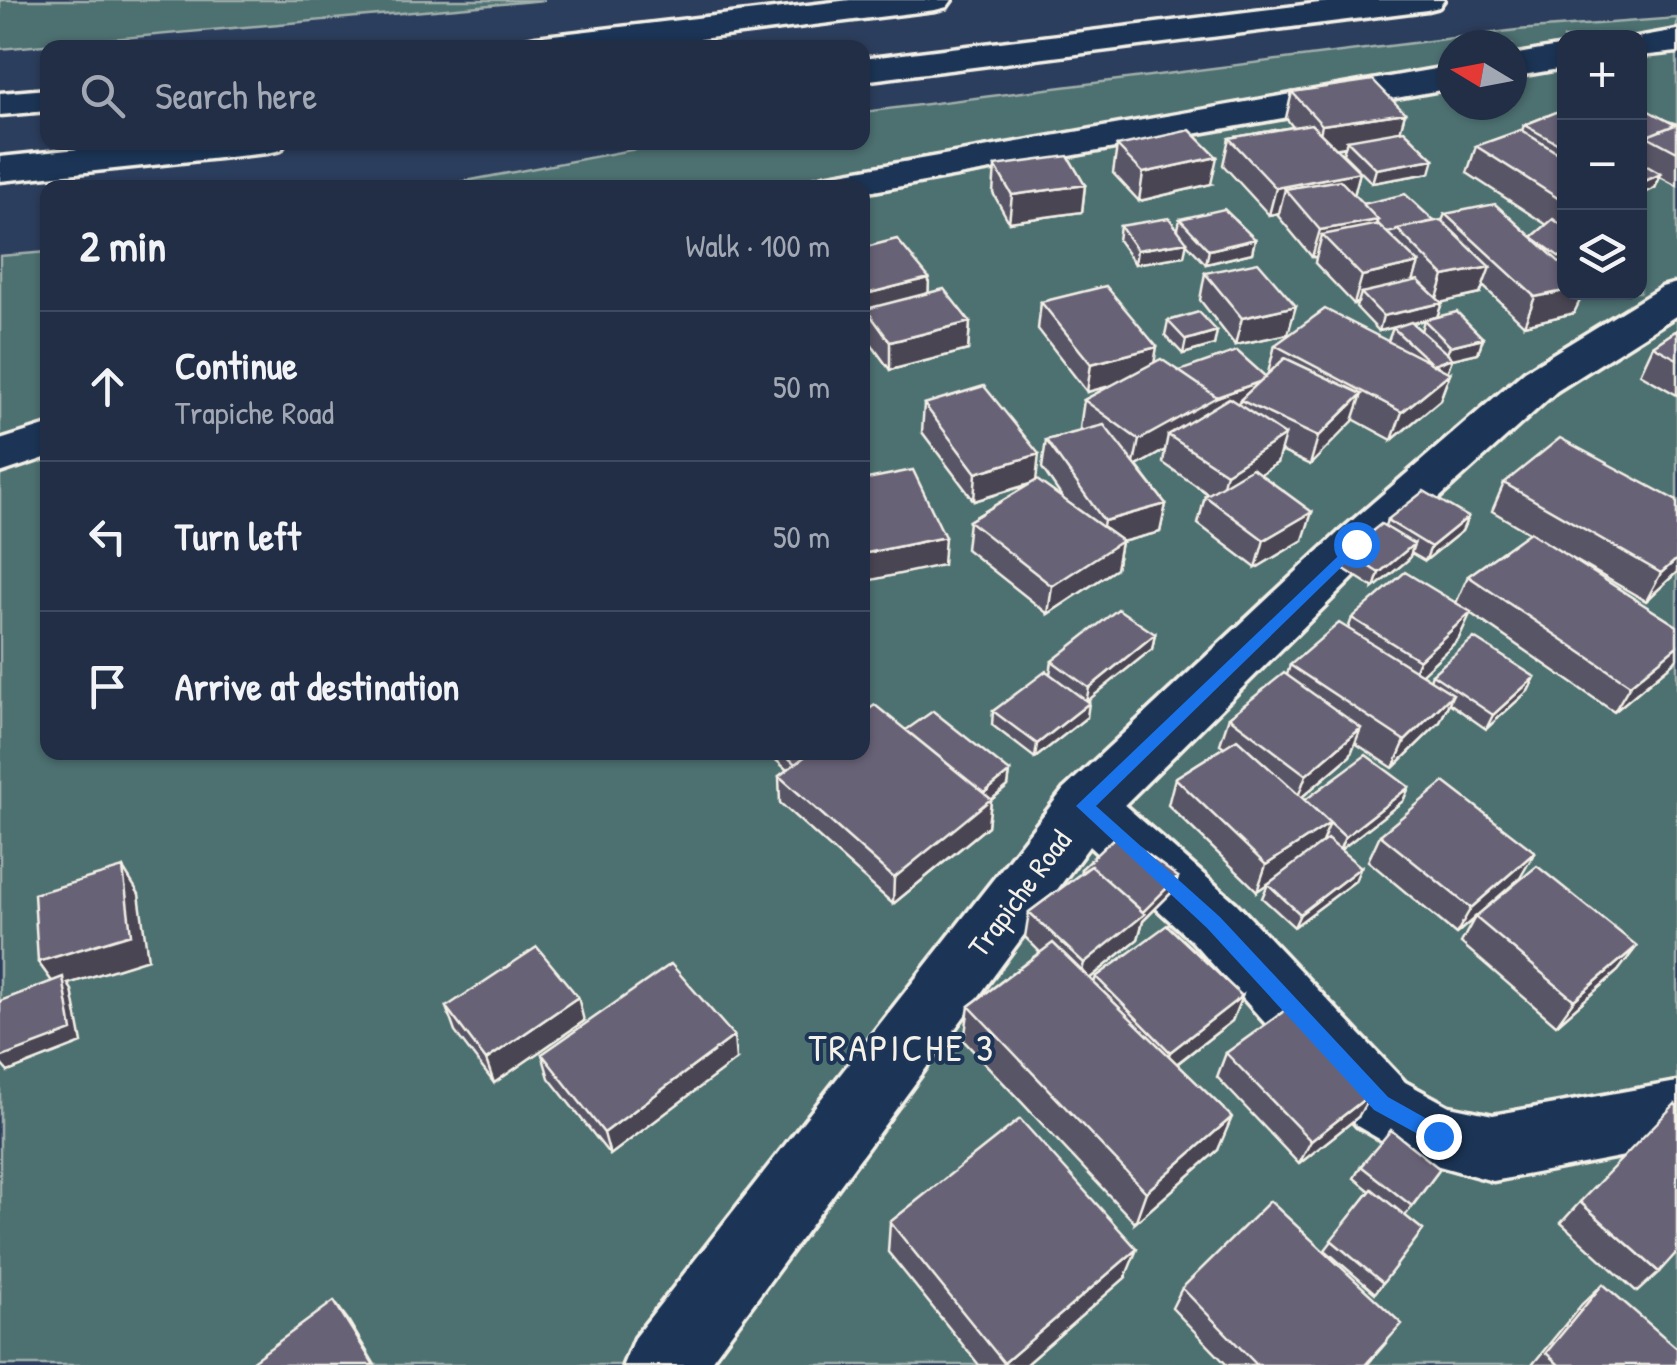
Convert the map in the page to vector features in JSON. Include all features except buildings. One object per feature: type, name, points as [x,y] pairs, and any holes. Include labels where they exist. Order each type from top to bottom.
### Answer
[{"type":"main road","points":[[602,40],[935,0]]},
{"type":"main road","points":[[870,69],[1426,0]]},
{"type":"main road","points":[[1647,45],[1677,41]]},
{"type":"main road","points":[[1527,63],[1557,58]]},
{"type":"main road","points":[[869,180],[1437,80]]},
{"type":"main road","points":[[0,104],[40,101]]},
{"type":"main road","points":[[0,169],[188,150]]},
{"type":"main road","name":"Trapiche Road","points":[[660,1365],[1085,806],[1356,544],[1541,381],[1677,296]]},
{"type":"main road","points":[[0,458],[40,443]]},
{"type":"main road","points":[[1085,806],[1214,922],[1381,1104],[1438,1136],[1493,1148],[1677,1114]]},
{"type":"green space","points":[[0,0],[545,0],[100,40],[40,40],[40,45],[0,49]]},
{"type":"green space","points":[[1677,18],[1677,1365],[0,1365],[0,256],[40,253],[40,760],[870,760],[870,180],[471,180],[631,150],[870,150],[870,111],[1437,40],[1437,120],[1527,120],[1527,30],[1517,30]]},
{"type":"district","name":"TRAPICHE 3","points":[[902,1047]]},
{"type":"route","points":[[1356,544],[1085,806],[1214,922],[1381,1104],[1438,1136]]}]
